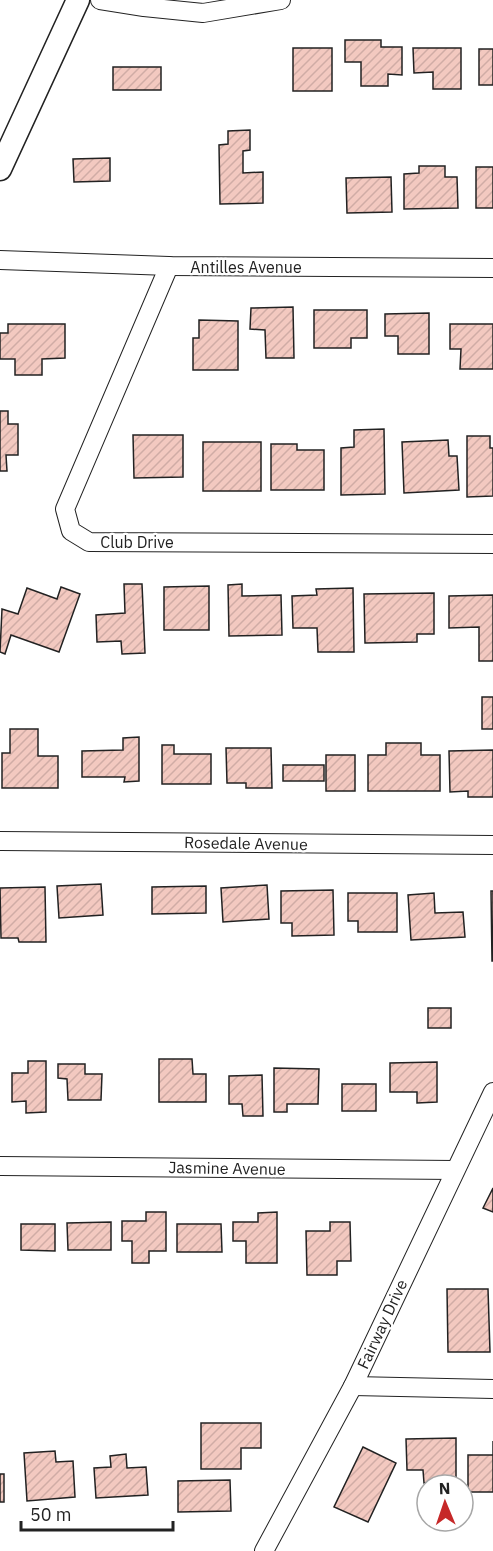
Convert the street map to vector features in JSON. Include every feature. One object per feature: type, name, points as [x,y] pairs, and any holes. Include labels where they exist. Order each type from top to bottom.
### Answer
[{"type":"street","points":[[0,169],[78,0]]},
{"type":"street","points":[[100,0],[203,13],[281,0]]},
{"type":"street","name":"Antilles Avenue","points":[[0,260],[169,266],[493,268]]},
{"type":"street","name":"Club Drive","points":[[169,266],[65,508],[71,531],[89,542],[493,544]]},
{"type":"street","name":"Rosedale Avenue","points":[[0,841],[493,845]]},
{"type":"street","name":"Fairway Drive","points":[[264,1551],[353,1386],[493,1092]]},
{"type":"street","name":"Jasmine Avenue","points":[[0,1166],[455,1170]]},
{"type":"street","points":[[353,1386],[493,1389]]},
{"type":"building","points":[[345,40],[381,40],[381,47],[402,47],[402,75],[388,74],[388,86],[361,86],[361,62],[345,62]]},
{"type":"building","points":[[293,48],[332,48],[332,91],[293,91]]},
{"type":"building","points":[[413,48],[461,48],[461,89],[433,89],[433,72],[414,73]]},
{"type":"building","points":[[479,49],[493,49],[493,85],[479,85]]},
{"type":"building","points":[[113,67],[161,67],[161,90],[113,90]]},
{"type":"building","points":[[250,130],[250,150],[243,151],[243,173],[263,172],[263,203],[220,204],[219,145],[228,144],[228,131]]},
{"type":"building","points":[[110,158],[110,181],[74,182],[73,159]]},
{"type":"building","points":[[419,166],[445,166],[445,177],[457,177],[458,208],[404,209],[404,174],[419,173]]},
{"type":"building","points":[[476,167],[493,167],[493,208],[476,208]]},
{"type":"building","points":[[391,177],[392,212],[347,213],[346,178]]},
{"type":"building","points":[[293,307],[294,358],[266,358],[265,330],[250,329],[251,308]]},
{"type":"building","points":[[314,310],[367,310],[367,338],[351,338],[351,348],[314,348]]},
{"type":"building","points":[[429,313],[429,354],[398,354],[398,336],[385,336],[385,314]]},
{"type":"building","points":[[199,320],[238,321],[238,370],[193,370],[193,338],[199,338]]},
{"type":"building","points":[[8,324],[65,324],[65,358],[42,359],[42,375],[15,375],[15,359],[0,359],[0,333],[8,333]]},
{"type":"building","points":[[450,324],[493,324],[493,369],[460,369],[461,349],[450,349]]},
{"type":"building","points":[[0,411],[8,411],[8,424],[18,424],[18,455],[6,455],[7,471],[0,471]]},
{"type":"building","points":[[384,429],[385,494],[341,495],[341,448],[354,447],[354,430]]},
{"type":"building","points":[[133,435],[183,435],[183,477],[134,478]]},
{"type":"building","points":[[467,436],[490,436],[490,448],[493,448],[493,496],[467,497]]},
{"type":"building","points":[[448,440],[449,456],[457,456],[459,490],[404,493],[402,442]]},
{"type":"building","points":[[203,442],[261,442],[261,491],[203,491]]},
{"type":"building","points":[[271,444],[297,444],[297,450],[324,450],[324,490],[271,490]]},
{"type":"building","points":[[124,584],[142,584],[145,653],[122,654],[121,641],[97,642],[96,615],[125,613]]},
{"type":"building","points":[[242,584],[242,596],[281,595],[282,635],[229,636],[228,585]]},
{"type":"building","points":[[209,586],[209,630],[164,630],[164,587]]},
{"type":"building","points":[[61,587],[80,594],[59,652],[11,635],[5,654],[0,652],[2,609],[18,614],[27,588],[57,599]]},
{"type":"building","points":[[353,588],[354,652],[318,652],[317,628],[293,628],[292,596],[317,595],[316,589]]},
{"type":"building","points":[[434,593],[434,634],[417,634],[417,642],[365,643],[364,594]]},
{"type":"building","points":[[493,595],[493,661],[479,661],[479,627],[449,628],[449,596]]},
{"type":"building","points":[[482,697],[493,697],[493,729],[482,729]]},
{"type":"building","points":[[10,729],[38,729],[38,756],[58,756],[58,788],[2,788],[2,753],[10,753]]},
{"type":"building","points":[[139,737],[139,781],[124,782],[125,777],[82,777],[82,751],[123,750],[123,738]]},
{"type":"building","points":[[386,743],[421,743],[421,755],[440,755],[440,791],[368,791],[368,755],[386,755]]},
{"type":"building","points":[[162,745],[174,745],[174,754],[211,754],[211,784],[162,784]]},
{"type":"building","points":[[226,748],[271,748],[272,788],[246,788],[246,783],[227,783]]},
{"type":"building","points":[[493,750],[493,797],[468,797],[468,791],[450,792],[449,751]]},
{"type":"building","points":[[326,755],[355,755],[355,791],[326,791]]},
{"type":"building","points":[[283,765],[324,765],[324,781],[283,781]]},
{"type":"building","points":[[101,884],[103,915],[59,918],[57,886]]},
{"type":"building","points":[[267,885],[269,919],[223,922],[221,888]]},
{"type":"building","points":[[206,886],[206,913],[152,914],[152,887]]},
{"type":"building","points":[[45,887],[46,942],[19,942],[18,938],[1,938],[0,888]]},
{"type":"building","points":[[333,890],[334,935],[292,936],[292,923],[281,923],[281,891]]},
{"type":"building","points":[[491,891],[493,891],[493,961],[492,961]]},
{"type":"building","points":[[348,893],[397,893],[397,932],[358,932],[358,921],[348,921]]},
{"type":"building","points":[[434,893],[435,913],[463,912],[465,937],[411,940],[408,895]]},
{"type":"building","points":[[428,1008],[451,1008],[451,1028],[428,1028]]},
{"type":"building","points":[[159,1059],[192,1059],[193,1074],[206,1074],[206,1102],[159,1102]]},
{"type":"building","points":[[28,1061],[46,1061],[46,1112],[26,1113],[26,1101],[12,1102],[12,1073],[28,1073]]},
{"type":"building","points":[[437,1062],[437,1102],[417,1103],[417,1092],[390,1092],[390,1063]]},
{"type":"building","points":[[58,1064],[85,1064],[85,1074],[102,1074],[101,1100],[68,1100],[67,1079],[58,1078]]},
{"type":"building","points":[[274,1068],[319,1069],[318,1104],[287,1104],[287,1112],[274,1112]]},
{"type":"building","points":[[262,1075],[263,1116],[243,1116],[242,1104],[229,1104],[229,1076]]},
{"type":"building","points":[[342,1084],[376,1084],[376,1111],[342,1111]]},
{"type":"building","points":[[493,1188],[493,1212],[483,1208]]},
{"type":"building","points":[[146,1212],[166,1212],[166,1251],[149,1251],[149,1263],[132,1263],[132,1241],[122,1241],[122,1221],[146,1221]]},
{"type":"building","points":[[277,1212],[277,1263],[246,1263],[246,1241],[233,1241],[233,1222],[258,1222],[258,1213]]},
{"type":"building","points":[[111,1222],[111,1250],[68,1250],[67,1223]]},
{"type":"building","points":[[330,1222],[350,1222],[351,1261],[337,1261],[337,1275],[307,1275],[306,1231],[330,1231]]},
{"type":"building","points":[[21,1224],[55,1224],[55,1251],[21,1250]]},
{"type":"building","points":[[177,1224],[221,1224],[222,1252],[177,1252]]},
{"type":"building","points":[[447,1289],[488,1289],[490,1352],[448,1352]]},
{"type":"building","points":[[201,1423],[261,1423],[261,1448],[241,1448],[241,1469],[201,1469]]},
{"type":"building","points":[[456,1438],[456,1473],[423,1473],[423,1470],[407,1470],[406,1439]]},
{"type":"building","points":[[363,1447],[396,1463],[368,1522],[334,1507]]},
{"type":"building","points":[[55,1451],[56,1462],[73,1461],[75,1497],[27,1501],[24,1453]]},
{"type":"building","points":[[126,1454],[127,1468],[146,1467],[148,1495],[96,1498],[94,1468],[111,1467],[110,1456]]},
{"type":"building","points":[[468,1455],[493,1455],[493,1492],[475,1492],[475,1473],[468,1473]]},
{"type":"building","points":[[0,1474],[4,1474],[4,1502],[0,1502]]},
{"type":"building","points":[[230,1480],[231,1511],[178,1512],[178,1481]]}]
